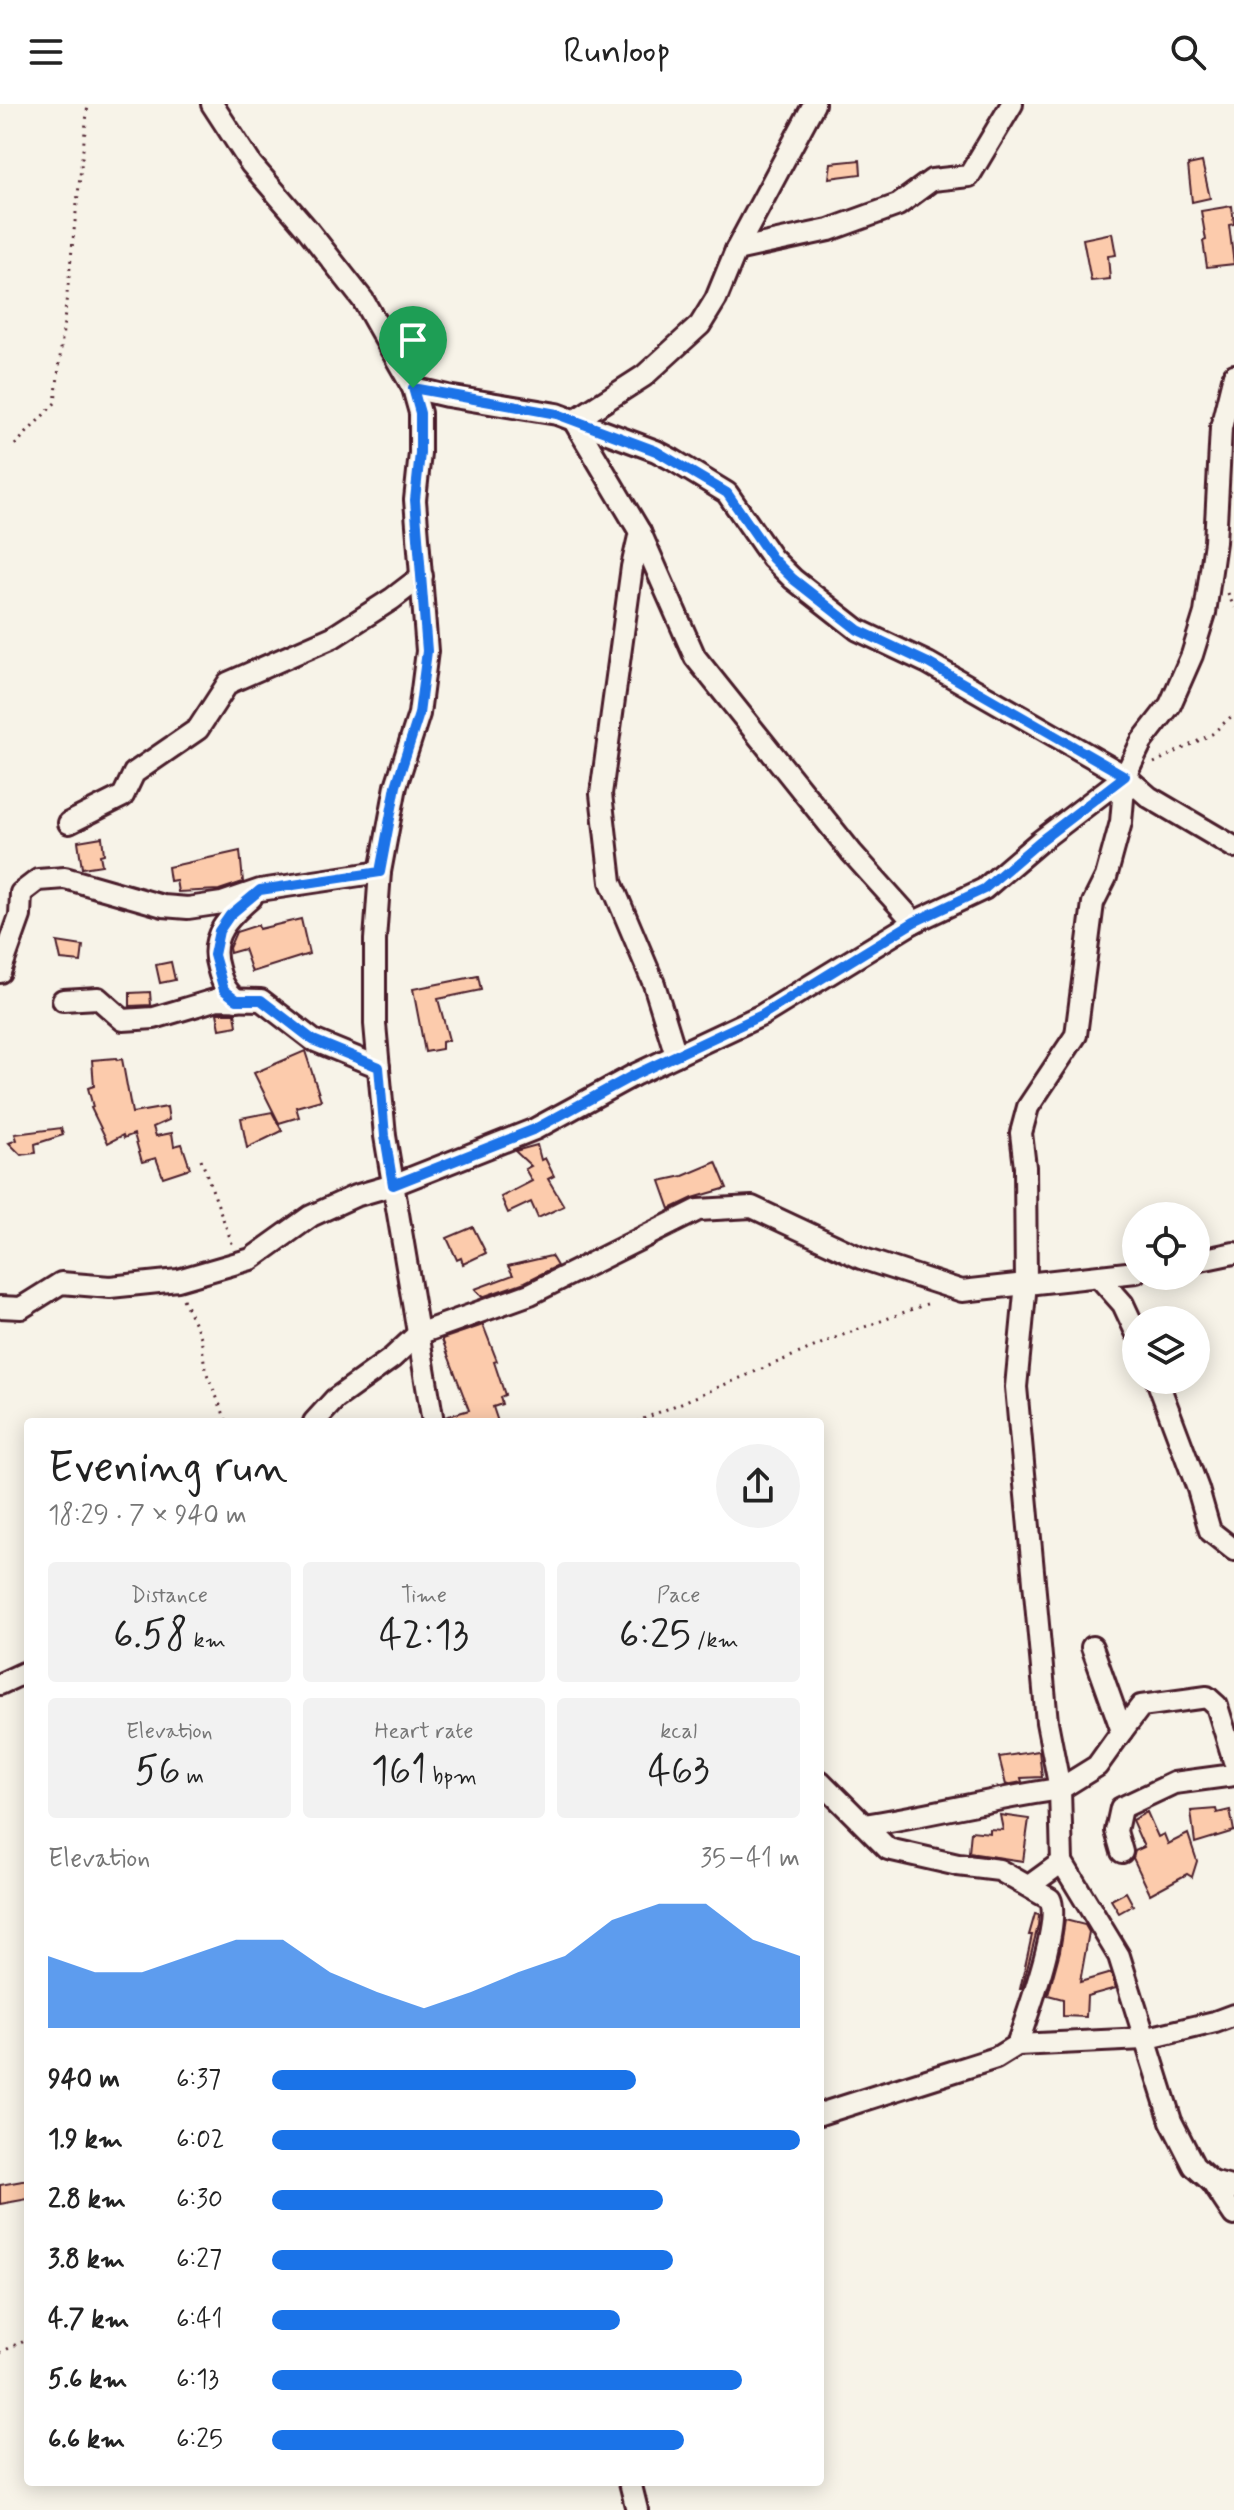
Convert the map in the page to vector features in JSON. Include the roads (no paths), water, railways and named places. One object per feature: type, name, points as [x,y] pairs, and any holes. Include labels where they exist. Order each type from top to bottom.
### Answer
[{"type":"street","points":[[212,104],[251,164],[363,300],[413,388],[420,413],[415,500],[427,651],[419,714],[396,786],[380,872],[375,940],[375,1024],[385,1136],[432,1418]]},
{"type":"street","points":[[574,421],[644,376],[700,325],[814,104]]},
{"type":"street","points":[[736,250],[829,230],[898,205],[932,180],[969,176],[1012,104]]},
{"type":"street","points":[[1234,375],[1221,428],[1215,542],[1205,613],[1192,655],[1170,705],[1142,741],[1125,776],[1121,822],[1106,877],[1093,903],[1076,1035],[1028,1107],[1021,1133],[1025,1167],[1026,1283],[1016,1387],[1047,1722],[1060,1789],[1062,1862],[1119,1956],[1171,2121],[1194,2166],[1212,2182],[1234,2215]]},
{"type":"street","points":[[413,388],[557,414],[656,451],[727,493],[772,558],[793,579],[858,630],[928,663],[1125,776],[1149,797],[1234,847]]},
{"type":"street","points":[[574,421],[640,532],[695,657],[852,853],[914,922]]},
{"type":"street","points":[[640,532],[632,567],[601,794],[611,882],[654,984],[676,1055]]},
{"type":"street","points":[[69,823],[123,796],[134,773],[198,729],[228,683],[333,637],[422,576]]},
{"type":"street","points":[[0,1307],[21,1308],[61,1283],[110,1287],[178,1280],[239,1263],[251,1259],[311,1216],[355,1196],[393,1185],[535,1129],[634,1075],[762,1015],[914,922],[984,889],[1125,776]]},
{"type":"street","points":[[0,972],[20,916],[21,893],[38,880],[65,878],[163,906],[188,908],[222,903],[260,890],[380,872]]},
{"type":"street","points":[[237,1000],[224,990],[214,955],[219,931],[230,915],[260,890]]},
{"type":"street","points":[[188,908],[219,931]]},
{"type":"street","points":[[63,1000],[98,998],[123,1020],[154,1018],[218,999],[261,1000],[313,1040],[379,1067]]},
{"type":"street","points":[[318,1418],[335,1399],[392,1358],[418,1334],[530,1294],[698,1210],[752,1207],[861,1258],[962,1291],[1122,1274]]},
{"type":"street","points":[[1210,1258],[1234,1253]]},
{"type":"street","points":[[1099,1277],[1124,1306]]},
{"type":"street","points":[[1162,1394],[1198,1489],[1210,1531],[1234,1550]]},
{"type":"street","points":[[1092,1647],[1122,1731]]},
{"type":"street","points":[[0,1684],[24,1673]]},
{"type":"street","points":[[865,1825],[923,1816],[1000,1797],[1060,1789],[1097,1766],[1141,1706],[1207,1697],[1217,1706],[1234,1761]]},
{"type":"street","points":[[1122,1852],[1116,1831],[1121,1808],[1174,1783],[1234,1775]]},
{"type":"street","points":[[824,1785],[888,1849],[958,1865],[999,1870],[1050,1899],[1053,1921],[1017,2045]]},
{"type":"street","points":[[1029,1886],[1062,1862]]},
{"type":"street","points":[[824,2113],[996,2058],[1017,2045],[1144,2039],[1234,2015]]},
{"type":"street","points":[[1212,2182],[1234,2188]]},
{"type":"street","points":[[631,2486],[637,2510]]}]
